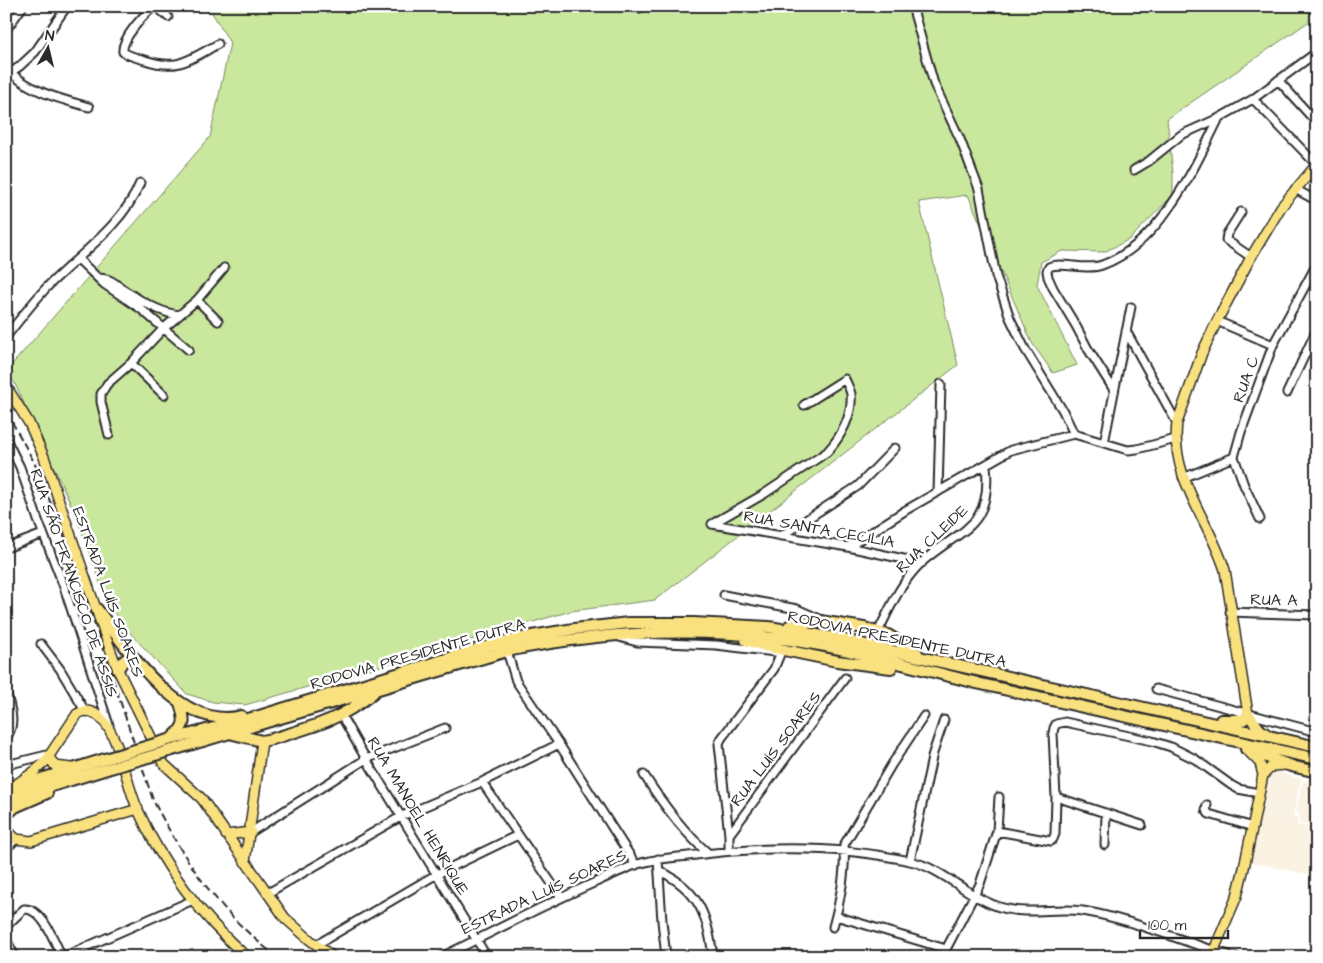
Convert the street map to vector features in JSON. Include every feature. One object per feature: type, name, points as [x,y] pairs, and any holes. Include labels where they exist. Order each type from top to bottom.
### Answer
[{"type":"highway","points":[[97,609],[135,659],[180,703],[201,714],[221,718],[235,718],[349,684],[393,674]]},
{"type":"highway","points":[[669,622],[697,620],[793,626],[816,621],[825,622],[878,632],[899,640],[916,652],[933,658],[968,664],[1042,685]]},
{"type":"highway","name":"RODOVIA PRESIDENTE DUTRA","points":[[6,800],[69,780],[167,741],[241,721],[393,674],[526,637],[629,623],[669,622],[769,627],[807,633],[1317,747]]},
{"type":"highway","name":"RODOVIA PRESIDENTE DUTRA","points":[[6,790],[76,769],[168,752],[507,652],[544,644],[653,633],[774,638],[820,646],[1317,759]]},
{"type":"highway","points":[[730,635],[784,652],[896,669],[982,689],[1018,692]]},
{"type":"highway","points":[[118,670],[127,659],[135,659]]},
{"type":"highway","points":[[232,734],[262,741],[318,725],[358,706],[377,690]]},
{"type":"highway","points":[[167,741],[180,732],[184,726],[184,715],[180,703]]},
{"type":"highway","points":[[1206,721],[1212,719],[1243,720],[1248,714],[1260,730],[1268,736]]},
{"type":"highway","points":[[1203,734],[1288,765],[1317,772]]},
{"type":"highway","points":[[7,812],[58,789],[69,780]]},
{"type":"main road","points":[[1248,714],[1230,612],[1225,570],[1220,554],[1183,478],[1176,439],[1178,423],[1202,353],[1216,321],[1281,207],[1316,164]]},
{"type":"main road","name":"ESTRADA LUÍS SOARES","points":[[6,386],[29,423],[44,457],[118,670],[161,761],[197,794],[285,918],[333,957]]},
{"type":"main road","points":[[6,790],[35,771],[50,756],[79,712],[94,713],[100,718],[112,737],[138,809],[156,845],[193,900],[214,926],[247,957]]},
{"type":"main road","points":[[245,862],[251,832],[262,741]]},
{"type":"main road","points":[[1245,749],[1257,760],[1263,775]]},
{"type":"main road","points":[[50,756],[55,766],[76,769]]},
{"type":"main road","points":[[1212,954],[1237,896],[1263,775],[1272,766],[1288,765]]},
{"type":"main road","points":[[6,830],[16,839],[31,841],[138,809]]},
{"type":"main road","points":[[226,835],[251,832]]},
{"type":"street","points":[[6,30],[23,6]]},
{"type":"street","points":[[67,6],[35,52],[9,74],[33,89],[89,107]]},
{"type":"street","points":[[168,17],[156,6],[141,19],[124,43],[122,50],[127,55],[156,64],[169,65],[185,62],[218,44]]},
{"type":"street","points":[[627,6],[639,8],[646,6]]},
{"type":"street","points":[[912,6],[934,84],[960,140],[979,189],[996,276],[1010,318],[1025,350],[1063,411],[1074,434]]},
{"type":"street","points":[[1134,170],[1149,161],[1181,135],[1219,118],[1253,99],[1317,52]]},
{"type":"street","points":[[1278,80],[1317,123]]},
{"type":"street","points":[[1253,99],[1316,164]]},
{"type":"street","points":[[1114,390],[1053,288],[1047,270],[1055,265],[1082,268],[1099,266],[1118,259],[1128,252],[1153,227],[1179,196],[1219,118]]},
{"type":"street","points":[[6,337],[47,287],[78,259],[125,210],[140,183]]},
{"type":"street","points":[[1295,188],[1317,201]]},
{"type":"street","points":[[1241,212],[1227,234],[1226,240],[1251,257]]},
{"type":"street","points":[[78,259],[104,284],[141,309],[189,350]]},
{"type":"street","name":"RUA C","points":[[1234,457],[1241,432],[1273,345],[1317,264]]},
{"type":"street","points":[[109,435],[101,402],[102,394],[107,384],[132,363],[179,314],[198,300],[224,268]]},
{"type":"street","points":[[98,278],[106,278],[114,282],[128,293],[160,310],[179,314]]},
{"type":"street","points":[[198,300],[218,321]]},
{"type":"street","points":[[1104,443],[1131,307]]},
{"type":"street","points":[[1216,321],[1273,345]]},
{"type":"street","points":[[1287,393],[1317,329]]},
{"type":"street","points":[[1126,331],[1178,423]]},
{"type":"street","points":[[132,363],[164,396]]},
{"type":"street","name":"RUA SANTA CECILIA","points":[[804,405],[845,379],[851,392],[850,410],[842,433],[827,452],[764,494],[712,524],[848,547],[922,563]]},
{"type":"street","points":[[938,492],[941,384]]},
{"type":"street","points":[[848,547],[906,510],[1022,446],[1074,434],[1128,450],[1176,439]]},
{"type":"street","name":"RUA SÃO FRANCISCO DE ASSIS","points":[[6,439],[20,467],[64,587],[112,737]]},
{"type":"street","points":[[781,536],[858,486],[895,448]]},
{"type":"street","points":[[1183,478],[1234,457],[1244,486],[1260,519]]},
{"type":"street","name":"RUA CLEIDE","points":[[878,632],[900,589],[922,563],[976,521],[982,509],[987,491],[986,465]]},
{"type":"street","points":[[6,548],[43,534]]},
{"type":"street","points":[[724,595],[797,609],[825,622]]},
{"type":"street","name":"RUA A","points":[[1230,612],[1317,615]]},
{"type":"street","points":[[617,636],[637,642],[716,645],[784,652],[774,669],[719,744],[729,835],[728,851]]},
{"type":"street","points":[[41,644],[60,670],[85,711]]},
{"type":"street","points":[[507,652],[516,681],[559,744],[636,865]]},
{"type":"street","name":"RUA LUÍS SOARES","points":[[729,835],[845,678]]},
{"type":"street","points":[[1156,689],[1317,732]]},
{"type":"street","points":[[6,691],[12,719],[12,730],[6,738]]},
{"type":"street","name":"RUA MANOEL HENRIQUE","points":[[341,715],[487,957]]},
{"type":"street","points":[[833,928],[845,851],[844,845],[857,821],[924,716]]},
{"type":"street","points":[[910,861],[933,754],[944,720]]},
{"type":"street","points":[[997,831],[1050,841],[1054,839],[1056,796],[1053,733],[1056,724],[1065,722],[1171,747],[1195,759],[1238,789],[1259,794]]},
{"type":"street","points":[[251,832],[366,759],[444,728]]},
{"type":"street","points":[[268,894],[402,816],[482,782],[559,744]]},
{"type":"street","points":[[7,763],[50,756]]},
{"type":"street","points":[[644,775],[661,801],[697,844],[708,853]]},
{"type":"street","points":[[482,782],[561,897]]},
{"type":"street","points":[[1056,796],[1142,825]]},
{"type":"street","points":[[943,957],[980,884],[997,831],[999,797]]},
{"type":"street","points":[[1207,805],[1206,810],[1209,814],[1253,827]]},
{"type":"street","points":[[1105,845],[1106,813]]},
{"type":"street","points":[[316,945],[438,874],[518,835]]},
{"type":"street","points":[[6,849],[16,839]]},
{"type":"street","name":"ESTRADA LUÍS SOARES","points":[[441,957],[561,897],[636,865],[658,859],[728,851],[757,850],[845,851],[910,861],[929,867],[988,903],[1012,910],[1065,909],[1083,911],[1129,923],[1212,954],[1236,957]]},
{"type":"street","points":[[658,859],[666,957]]},
{"type":"street","points":[[660,871],[684,886],[696,899],[702,909],[713,957]]},
{"type":"street","points":[[6,926],[24,909],[32,910],[37,913],[47,927],[63,957],[193,900]]},
{"type":"street","points":[[836,916],[946,949]]},
{"type":"street","points":[[6,939],[15,957]]},
{"type":"street","points":[[522,957],[542,957]]},
{"type":"shaded area","points":[[1270,770],[1301,779],[1293,816],[1298,818],[1297,825],[1317,829],[1317,876],[1250,862]]},
{"type":"shaded area","points":[[1303,780],[1317,783],[1317,827],[1299,823],[1300,815],[1296,813]]},
{"type":"green space","points":[[208,6],[1317,6],[1317,16],[1167,119],[1173,173],[1173,195],[1130,239],[1104,252],[1062,251],[1041,262],[1037,285],[1077,365],[1053,373],[1032,343],[968,195],[919,202],[958,365],[655,600],[571,611],[245,705],[213,702],[187,694],[131,634],[108,605],[75,513],[8,369],[210,137],[230,43]]},
{"type":"railway","points":[[6,411],[34,462],[72,556],[153,800],[178,845],[221,905],[238,923],[277,957]]}]
